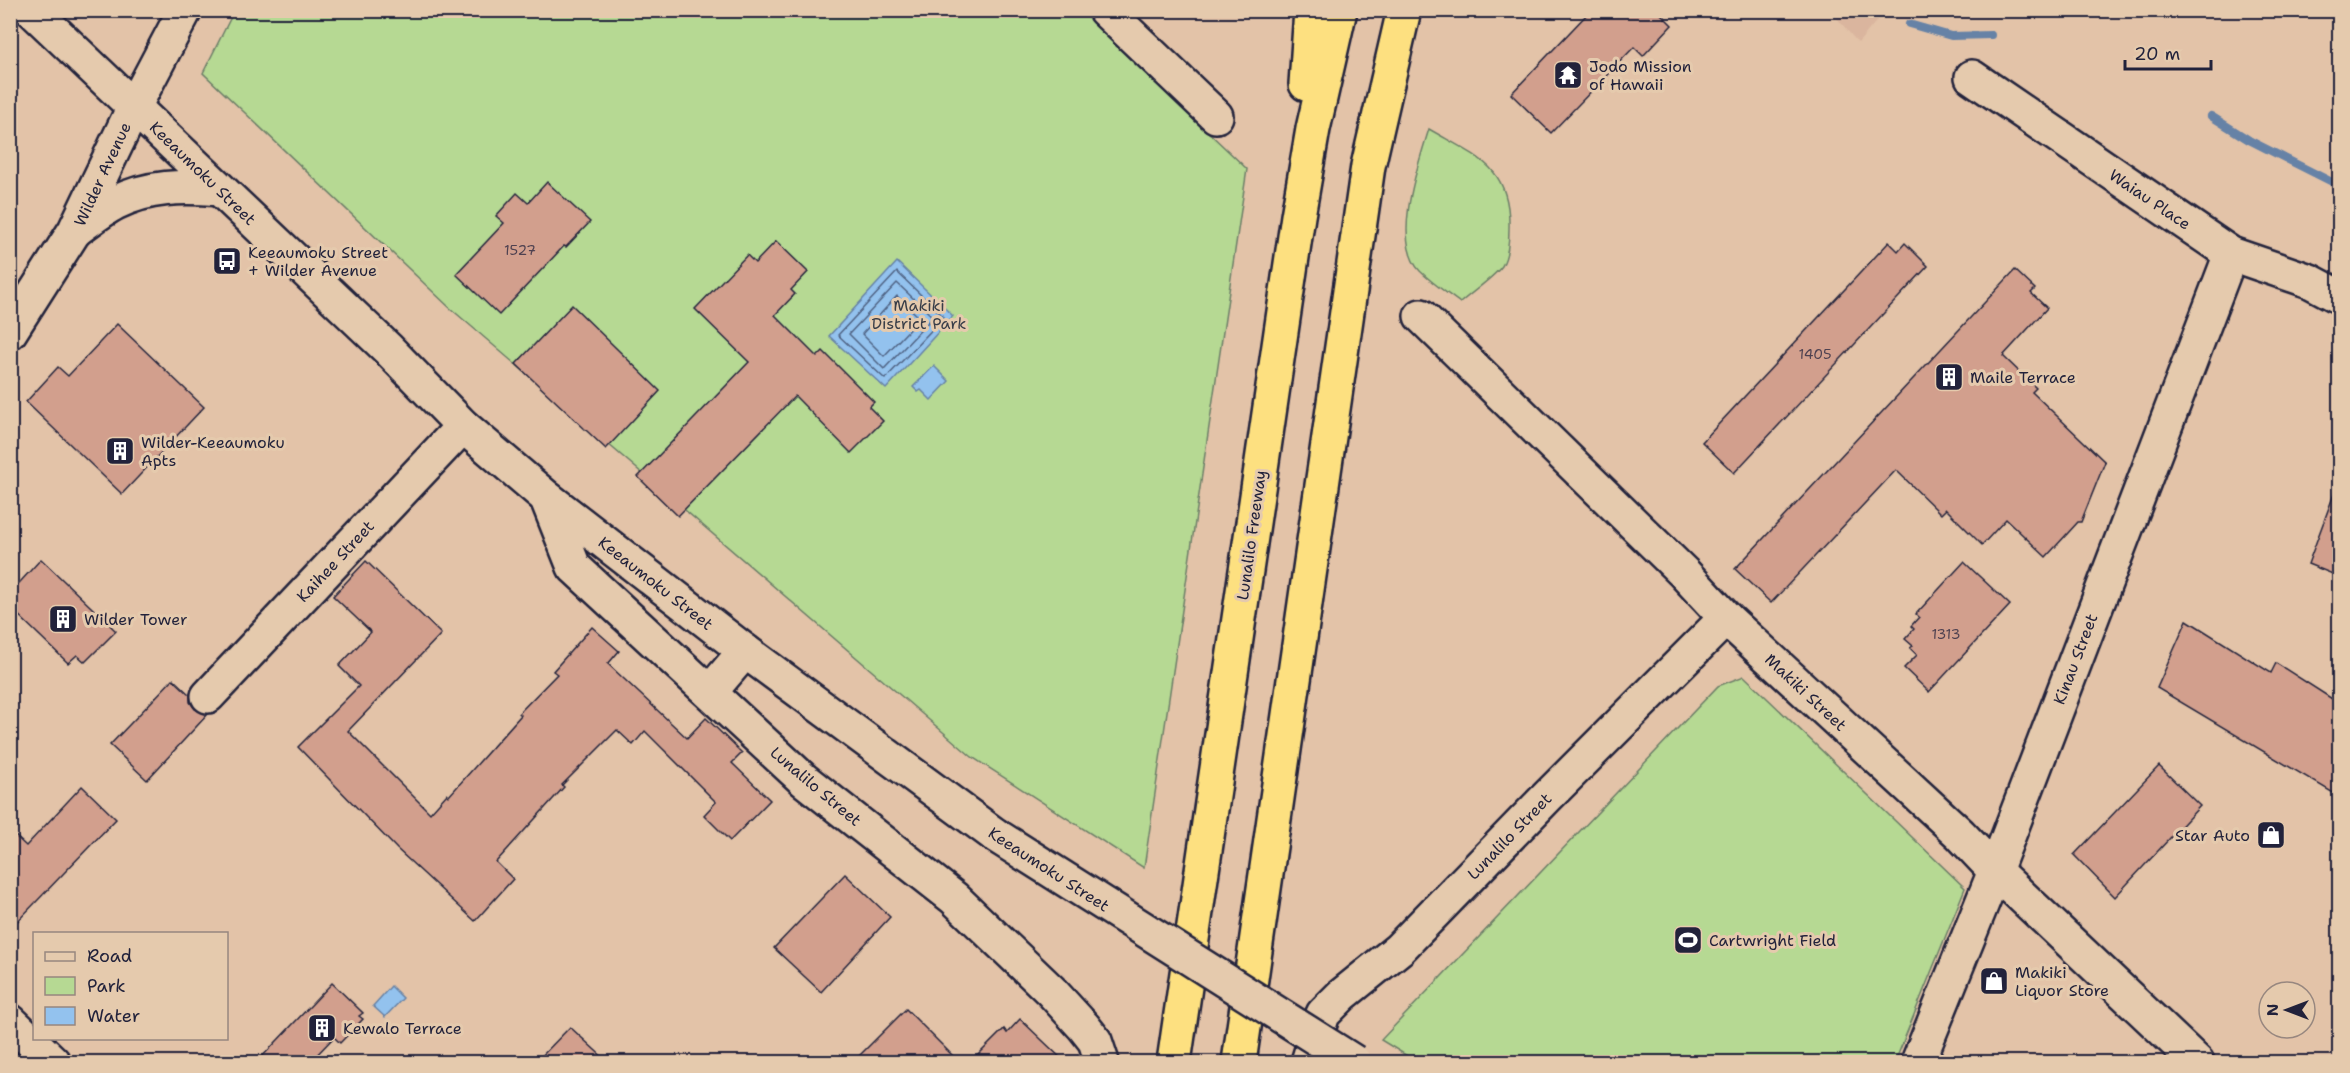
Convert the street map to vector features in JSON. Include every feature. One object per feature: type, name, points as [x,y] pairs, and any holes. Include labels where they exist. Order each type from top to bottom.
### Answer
[{"type":"highway","points":[[1298,216],[1311,10]]},
{"type":"highway","name":"Lunalilo Freeway","points":[[1174,1062],[1298,216],[1313,129],[1340,10]]},
{"type":"highway","points":[[1239,1062],[1368,166],[1404,10]]},
{"type":"highway","points":[[1368,166],[1426,10]]},
{"type":"street","name":"Keeaumoku Street","points":[[32,10],[388,349],[463,426],[546,497],[745,651],[995,836],[1354,1062]]},
{"type":"street","name":"Wilder Avenue","points":[[10,332],[75,230],[134,107],[185,10]]},
{"type":"street","points":[[1106,10],[1216,116]]},
{"type":"street","name":"Waiau Place","points":[[1972,77],[2231,255],[2310,281],[2340,297]]},
{"type":"street","points":[[75,230],[115,203],[140,193],[187,186],[219,189]]},
{"type":"street","name":"Kinau Street","points":[[1918,1062],[1995,871],[2231,255]]},
{"type":"street","name":"Makiki Street","points":[[1421,316],[1684,573],[1726,618],[1960,834],[1995,871],[2197,1062]]},
{"type":"street","name":"Kaihee Street","points":[[208,696],[463,426]]},
{"type":"street","name":"Lunalilo Street","points":[[546,497],[574,567],[804,780],[954,898],[1051,990],[1095,1041],[1102,1062]]},
{"type":"street","name":"Lunalilo Street","points":[[1308,1062],[1323,1014],[1342,994],[1399,949],[1726,618]]},
{"type":"street","points":[[710,692],[745,651]]},
{"type":"street","points":[[10,1022],[53,1062]]},
{"type":"shaded area","points":[[1831,11],[1885,11],[1858,43]]},
{"type":"green space","name":"Makiki District Park","points":[[234,11],[1081,11],[1247,169],[1144,868],[972,757],[450,308],[203,73]]},
{"type":"green space","points":[[1429,129],[1476,156],[1488,166],[1504,191],[1508,208],[1509,238],[1502,266],[1460,303],[1420,271],[1412,258],[1408,241],[1407,222],[1410,202]]},
{"type":"green space","name":"Cartwright Field","points":[[1744,676],[1965,888],[1895,1062],[1417,1062],[1381,1040],[1718,686]]},
{"type":"water","points":[[897,262],[953,316],[886,389],[829,336]]},
{"type":"water","points":[[934,366],[949,381],[931,400],[921,390],[918,392],[913,387]]},
{"type":"water","points":[[391,986],[403,998],[385,1017],[373,1006]]},
{"type":"building","name":"Jodo Mission of Hawaii","points":[[1591,10],[1657,10],[1672,25],[1643,56],[1634,47],[1551,133],[1511,94]]},
{"type":"building","points":[[547,182],[590,222],[499,315],[456,274],[504,223],[496,216],[517,193],[528,203]]},
{"type":"building","points":[[776,241],[808,272],[791,290],[795,294],[775,315],[817,357],[823,351],[874,402],[869,407],[883,421],[851,453],[795,396],[678,516],[638,477],[749,362],[695,309],[747,255],[755,263]]},
{"type":"building","points":[[1889,242],[1898,251],[1905,243],[1928,266],[1734,473],[1702,442]]},
{"type":"building","points":[[2015,270],[2035,289],[2031,293],[2047,308],[2003,356],[2036,388],[2032,392],[2105,462],[2081,522],[2078,522],[2046,557],[2006,519],[1982,545],[1946,509],[1941,514],[1896,470],[1771,603],[1735,569]]},
{"type":"building","points":[[572,305],[660,391],[606,449],[516,364]]},
{"type":"building","name":"Wilder-Keeaumoku Apts","points":[[117,324],[204,407],[122,494],[26,402],[58,367],[68,376]]},
{"type":"building","points":[[2337,486],[2340,486],[2340,577],[2308,564]]},
{"type":"building","name":"Wilder Tower","points":[[41,559],[116,631],[85,662],[77,655],[68,663],[10,607],[10,593]]},
{"type":"building","points":[[366,561],[441,634],[348,731],[430,813],[447,794],[449,796],[521,715],[519,713],[557,674],[553,671],[592,627],[619,651],[608,664],[687,738],[706,718],[742,753],[732,763],[770,800],[730,841],[704,815],[716,802],[645,731],[633,745],[617,730],[562,785],[564,787],[496,862],[513,879],[475,921],[397,849],[298,747],[359,686],[339,666],[371,632],[333,596]]},
{"type":"building","points":[[1964,562],[2010,605],[1929,692],[1904,668],[1917,655],[1910,648],[1913,646],[1905,639],[1914,629],[1911,626],[1919,617],[1916,614]]},
{"type":"building","points":[[2187,620],[2271,673],[2276,663],[2340,704],[2340,797],[2157,688]]},
{"type":"building","points":[[173,679],[190,695],[190,702],[195,709],[208,714],[147,780],[110,745]]},
{"type":"building","points":[[2159,766],[2200,806],[2115,897],[2074,855]]},
{"type":"building","points":[[82,786],[116,819],[10,929],[10,831],[26,846]]},
{"type":"building","points":[[845,874],[890,917],[821,992],[774,948]]},
{"type":"building","name":"Kewalo Terrace","points":[[332,983],[363,1013],[359,1016],[363,1019],[340,1043],[334,1037],[310,1062],[257,1062]]},
{"type":"building","points":[[906,1009],[959,1062],[853,1062]]},
{"type":"building","points":[[1020,1019],[1065,1062],[971,1062],[1004,1029],[1007,1033]]},
{"type":"building","points":[[570,1027],[608,1062],[536,1062]]},
{"type":"waterway","points":[[1909,24],[1951,36],[1991,35]]},
{"type":"waterway","points":[[2211,116],[2249,140],[2340,186]]},
{"type":"place","name":"Jodo Mission of Hawaii","points":[[1568,75]]},
{"type":"place","name":"Keeaumoku Street + Wilder Avenue","points":[[227,261]]},
{"type":"place","name":"Maile Terrace","points":[[1949,377]]},
{"type":"place","name":"Wilder-Keeaumoku Apts","points":[[120,451]]},
{"type":"place","name":"Wilder Tower","points":[[63,619]]},
{"type":"place","name":"Star Auto","points":[[2271,835]]},
{"type":"place","name":"Cartwright Field","points":[[1688,940]]},
{"type":"place","name":"Makiki Liquor Store","points":[[1994,981]]},
{"type":"place","name":"Kewalo Terrace","points":[[322,1028]]}]
